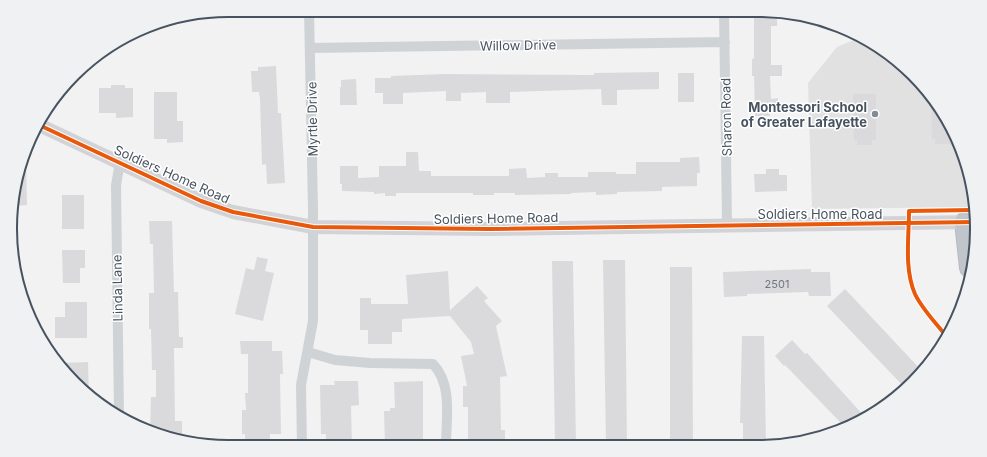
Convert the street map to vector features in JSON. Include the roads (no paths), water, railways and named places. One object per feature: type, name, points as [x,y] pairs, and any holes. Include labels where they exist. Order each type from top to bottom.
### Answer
[{"type":"highway","points":[[969,246],[970,222]]},
{"type":"street","name":"Myrtle Drive","points":[[302,440],[301,385],[313,321],[309,17]]},
{"type":"street","name":"Sharon Road","points":[[724,17],[727,224]]},
{"type":"street","name":"Willow Drive","points":[[310,48],[725,42]]},
{"type":"street","name":"Soldiers Home Road","points":[[43,127],[201,201],[226,210],[279,222],[313,227],[490,228],[970,222]]},
{"type":"street","name":"Linda Lane","points":[[119,409],[116,185],[120,162]]},
{"type":"street","points":[[308,352],[335,360],[370,363],[433,364],[441,373],[445,383],[446,440]]},
{"type":"place","name":"Montessori School of Greater Lafayette","points":[[875,114]]}]
